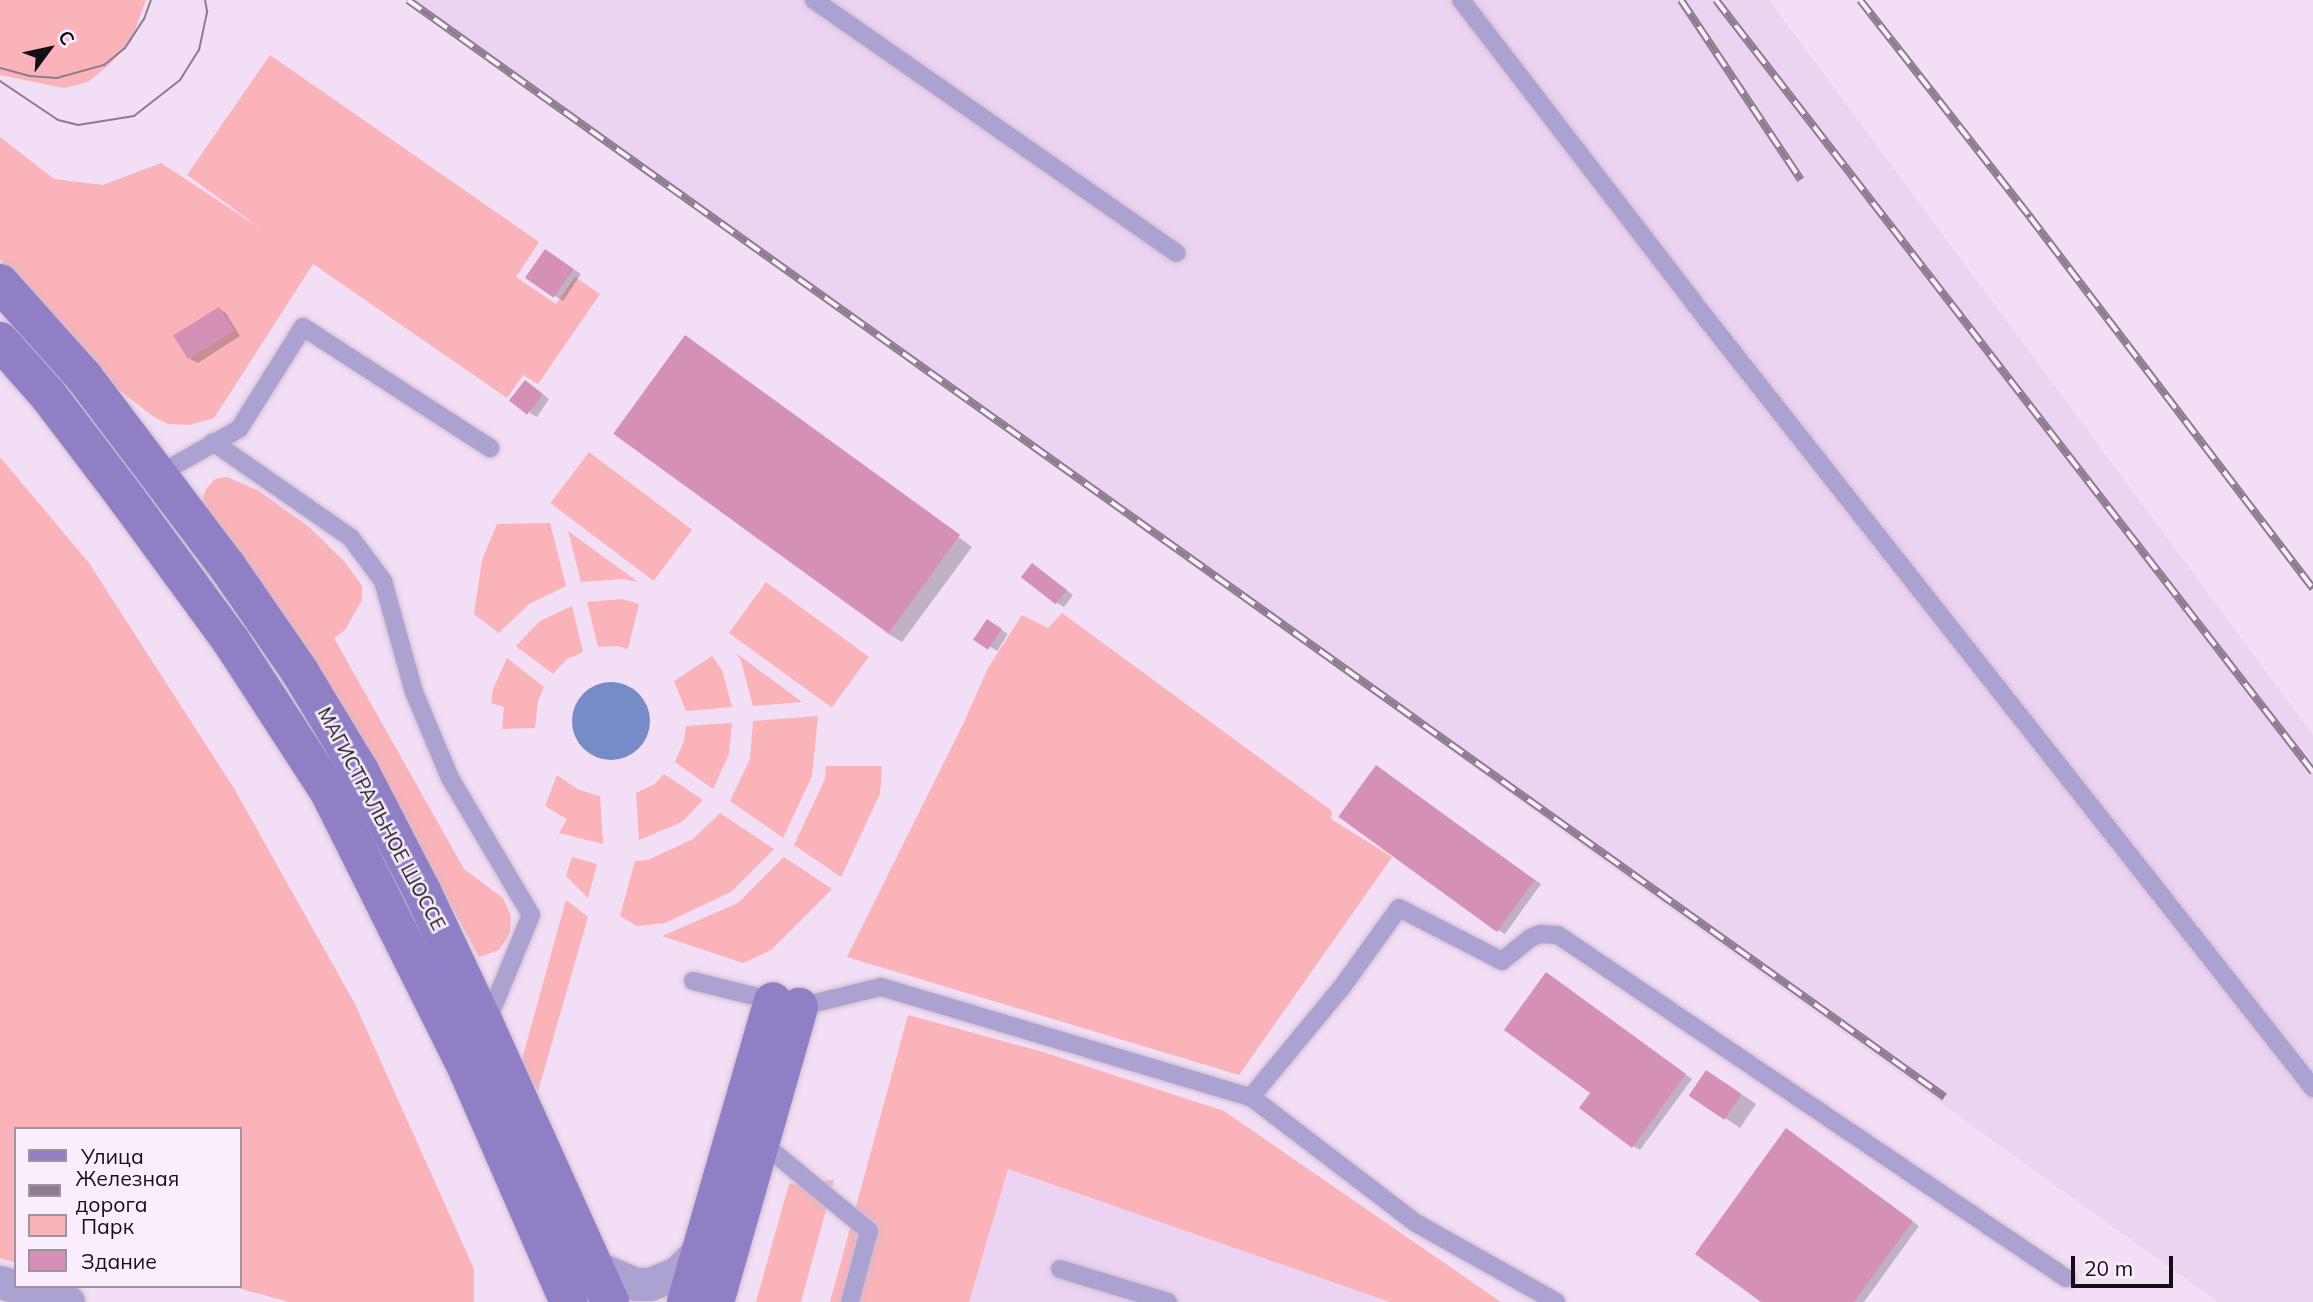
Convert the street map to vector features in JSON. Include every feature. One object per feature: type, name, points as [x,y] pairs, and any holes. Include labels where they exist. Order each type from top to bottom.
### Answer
[{"type":"main road","name":"МАГИСТРАЛЬНОЕ ШОССЕ","points":[[0,283],[84,377],[158,474],[300,672],[360,771],[422,891],[469,1032],[569,1296]]},
{"type":"main road","name":"МАГИСТРАЛЬНОЕ ШОССЕ","points":[[0,341],[48,395],[127,499],[238,652],[329,792],[469,1032],[596,1267],[610,1302]]},
{"type":"main road","points":[[686,1302],[711,1284],[761,1142],[786,1004]]},
{"type":"main road","points":[[711,1284],[786,1004]]},
{"type":"street","points":[[596,1267],[635,1284],[650,1284],[677,1273],[711,1284]]},
{"type":"street","points":[[18,1288],[53,1300]]},
{"type":"lane","points":[[814,0],[1177,253]]},
{"type":"lane","points":[[1461,0],[1703,314],[2313,1088]]},
{"type":"lane","points":[[127,499],[158,474],[239,429],[303,327],[490,448]]},
{"type":"lane","points":[[213,442],[351,538],[383,581],[414,692],[450,778],[531,915],[469,1032]]},
{"type":"lane","points":[[1251,1097],[1342,987],[1399,908],[1502,961],[1530,938],[1541,934],[1558,935],[2066,1278]]},
{"type":"lane","points":[[693,981],[786,1004],[881,987],[1251,1097],[1416,1223],[1556,1302]]},
{"type":"lane","points":[[761,1142],[869,1231],[850,1302]]},
{"type":"lane","points":[[1060,1269],[1168,1302]]},
{"type":"shaded area","points":[[405,0],[1769,0],[2313,735],[2313,1302],[2218,1302],[1579,844],[1072,475]]},
{"type":"shaded area","points":[[1008,1169],[1390,1302],[969,1302]]},
{"type":"green space","points":[[0,0],[146,0],[131,41],[110,64],[88,82],[64,88],[0,75]]},
{"type":"green space","points":[[270,55],[539,242],[516,277],[556,304],[575,277],[600,294],[538,384],[523,375],[507,398],[313,264],[214,418],[189,425],[168,424],[154,417],[115,387],[0,259],[0,137],[54,179],[103,185],[161,163],[263,230],[187,175]]},
{"type":"green space","points":[[589,452],[692,530],[654,581],[550,503]]},
{"type":"green space","points":[[0,457],[89,563],[235,790],[355,1004],[474,1269],[474,1302],[289,1302],[238,1288],[242,1288],[242,1127],[14,1127],[14,1262],[0,1258]]},
{"type":"green space","points":[[227,477],[259,491],[309,527],[345,562],[362,586],[362,600],[345,630],[334,638],[464,869],[503,898],[511,916],[510,933],[499,950],[479,957],[375,763],[202,501],[206,489],[215,479]]},
{"type":"green space","points":[[550,523],[566,586],[529,604],[499,633],[474,614],[482,560],[497,524]]},
{"type":"green space","points":[[568,531],[638,582],[623,579],[581,582]]},
{"type":"green space","points":[[766,582],[869,657],[832,708],[729,633]]},
{"type":"green space","points":[[622,599],[639,604],[628,649],[617,646],[598,647],[587,602]]},
{"type":"green space","points":[[572,606],[583,652],[567,659],[553,674],[516,646],[540,621]]},
{"type":"green space","points":[[1062,613],[1332,811],[1331,819],[1392,857],[1239,1075],[847,957],[964,722],[988,668],[1022,615],[1048,628]]},
{"type":"green space","points":[[736,653],[802,702],[753,706],[741,661]]},
{"type":"green space","points":[[712,656],[722,670],[732,707],[686,711],[674,681]]},
{"type":"green space","points":[[507,658],[544,687],[538,701],[535,728],[502,729],[504,707],[491,703],[493,689]]},
{"type":"green space","points":[[818,716],[812,776],[783,838],[730,801],[750,759],[753,721]]},
{"type":"green space","points":[[732,723],[729,754],[713,789],[675,762],[684,741],[686,726]]},
{"type":"green space","points":[[826,766],[882,766],[880,794],[841,877],[794,845],[825,779]]},
{"type":"green space","points":[[664,774],[703,800],[682,822],[639,840],[636,793],[655,784]]},
{"type":"green space","points":[[557,775],[579,790],[600,796],[603,844],[559,833],[567,819],[545,806]]},
{"type":"green space","points":[[720,813],[774,849],[731,892],[665,923],[637,926],[620,916],[635,861],[648,860],[693,839]]},
{"type":"green space","points":[[572,857],[597,864],[588,898],[566,876]]},
{"type":"green space","points":[[784,857],[832,889],[771,950],[743,963],[662,936],[738,903]]},
{"type":"green space","points":[[566,900],[588,917],[538,1091],[521,1063]]},
{"type":"green space","points":[[908,1015],[1043,1052],[1224,1111],[1501,1302],[1390,1302],[1008,1169],[969,1302],[830,1302]]},
{"type":"green space","points":[[834,1180],[801,1302],[756,1302],[789,1184]]},
{"type":"water","points":[[603,682],[619,682],[633,688],[644,699],[650,713],[650,729],[644,743],[633,754],[619,760],[603,760],[589,754],[578,743],[572,729],[572,713],[578,699],[589,688]]},
{"type":"building","points":[[545,249],[574,269],[554,298],[525,278]]},
{"type":"building","points":[[219,307],[234,331],[188,359],[173,336]]},
{"type":"building","points":[[685,335],[960,535],[888,634],[613,434]]},
{"type":"building","points":[[525,380],[543,394],[527,415],[509,400]]},
{"type":"building","points":[[1032,563],[1067,590],[1056,604],[1021,577]]},
{"type":"building","points":[[987,619],[1002,629],[988,650],[973,640]]},
{"type":"building","points":[[1376,765],[1535,880],[1497,932],[1338,817]]},
{"type":"building","points":[[1546,972],[1686,1074],[1632,1148],[1579,1108],[1590,1093],[1504,1030]]},
{"type":"building","points":[[1706,1070],[1742,1094],[1724,1120],[1689,1096]]},
{"type":"building","points":[[1786,1128],[1913,1221],[1854,1302],[1761,1302],[1695,1254]]},
{"type":"tram line","points":[[0,68],[29,76],[57,78],[104,65],[125,48],[144,19],[151,0]]},
{"type":"tram line","points":[[0,81],[58,120],[78,125],[134,116],[180,80],[199,50],[207,11],[205,0]]},
{"type":"railway","points":[[408,0],[1945,1097]]},
{"type":"railway","points":[[1681,0],[1801,180]]},
{"type":"railway","points":[[1716,0],[2313,772]]},
{"type":"railway","points":[[1860,0],[2030,217],[2313,589]]}]
